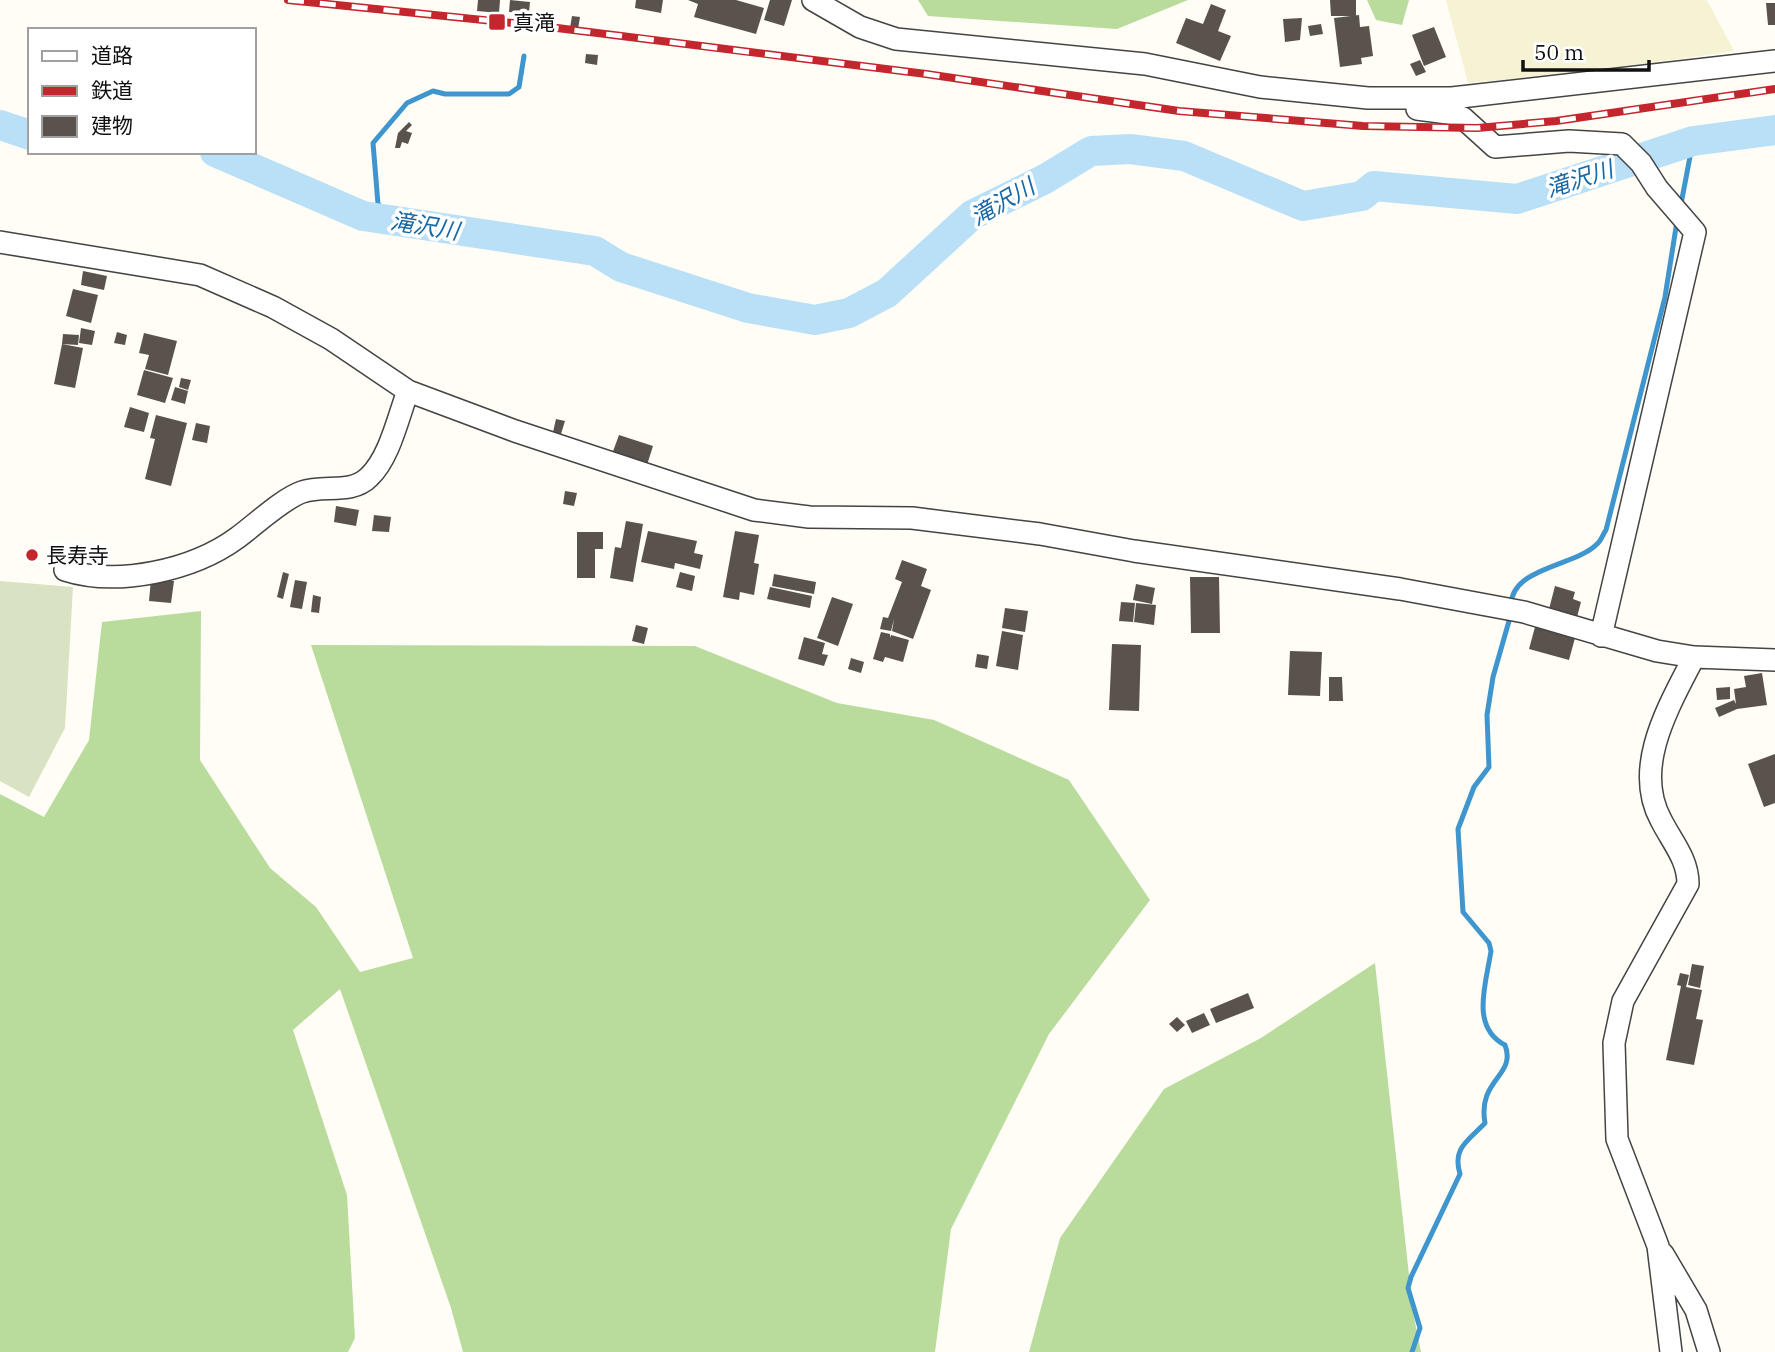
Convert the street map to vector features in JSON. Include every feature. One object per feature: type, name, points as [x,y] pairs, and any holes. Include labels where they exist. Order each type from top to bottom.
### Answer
[{"type":"street","points":[[813,0],[860,27],[895,39],[1145,64],[1260,87],[1368,98],[1452,98],[1775,61]]},
{"type":"street","points":[[1368,98],[1386,106],[1448,113],[1463,118],[1496,147],[1606,141],[1622,144],[1641,163],[1657,188],[1695,232],[1601,636]]},
{"type":"street","points":[[0,242],[200,275],[272,307],[319,332],[408,391],[515,431],[754,510],[809,517],[912,518],[1040,534],[1134,551],[1400,589],[1524,612],[1601,636],[1694,657],[1775,660]]},
{"type":"street","points":[[65,570],[89,578],[161,571],[195,562],[215,554],[302,492],[352,487],[367,479],[379,465],[408,391]]},
{"type":"street","points":[[1694,657],[1677,689],[1651,757],[1648,775],[1651,799],[1688,867],[1688,884],[1623,1001],[1614,1043],[1617,1139],[1658,1246],[1696,1310],[1709,1352]]},
{"type":"street","points":[[1658,1246],[1671,1352]]},
{"type":"shaded area","points":[[1446,0],[1707,0],[1734,51],[1591,72],[1468,83]]},
{"type":"green space","points":[[918,0],[1188,0],[1117,29],[928,16]]},
{"type":"green space","points":[[1367,0],[1409,0],[1402,25],[1376,20]]},
{"type":"green space","points":[[0,581],[73,587],[65,728],[29,797],[0,781]]},
{"type":"green space","points":[[201,611],[200,760],[270,868],[316,907],[360,972],[413,958],[311,645],[695,646],[837,703],[934,720],[1069,780],[1150,900],[1049,1034],[951,1229],[935,1352],[463,1352],[451,1308],[340,989],[293,1030],[347,1195],[355,1338],[348,1352],[0,1352],[0,794],[44,817],[89,740],[102,622]]},
{"type":"green space","points":[[1375,963],[1413,1312],[1421,1352],[1029,1352],[1060,1238],[1164,1089],[1261,1038]]},
{"type":"building","points":[[478,0],[500,0],[499,13],[477,11]]},
{"type":"building","points":[[510,0],[530,2],[529,13],[509,12]]},
{"type":"building","points":[[636,0],[663,0],[661,13],[635,8]]},
{"type":"building","points":[[688,0],[736,0],[764,8],[756,34],[694,17],[698,4]]},
{"type":"building","points":[[770,0],[792,0],[784,26],[764,20]]},
{"type":"building","points":[[1330,0],[1356,0],[1356,16],[1331,16]]},
{"type":"building","points":[[1766,3],[1775,3],[1775,25],[1768,25]]},
{"type":"building","points":[[1211,4],[1226,10],[1218,31],[1231,36],[1220,61],[1176,43],[1186,18],[1203,24]]},
{"type":"building","points":[[1359,15],[1360,27],[1369,26],[1373,56],[1361,58],[1362,64],[1340,67],[1334,18]]},
{"type":"building","points":[[572,16],[580,17],[578,29],[570,28]]},
{"type":"building","points":[[1302,18],[1300,40],[1285,42],[1283,19]]},
{"type":"building","points":[[1321,24],[1323,34],[1310,36],[1308,26]]},
{"type":"building","points":[[1434,27],[1446,57],[1424,66],[1412,35]]},
{"type":"building","points":[[586,54],[598,55],[597,65],[585,63]]},
{"type":"building","points":[[1420,60],[1426,72],[1416,76],[1410,64]]},
{"type":"building","points":[[409,122],[412,125],[406,131],[412,133],[408,144],[402,142],[400,148],[395,148],[398,133]]},
{"type":"building","points":[[83,271],[107,276],[104,290],[81,285]]},
{"type":"building","points":[[73,289],[98,295],[91,323],[66,316]]},
{"type":"building","points":[[81,328],[95,331],[92,345],[79,343]]},
{"type":"building","points":[[117,332],[127,335],[125,345],[114,343]]},
{"type":"building","points":[[144,333],[177,341],[168,375],[145,369],[149,355],[139,353]]},
{"type":"building","points":[[63,334],[79,335],[78,345],[62,344]]},
{"type":"building","points":[[62,344],[83,348],[75,388],[54,384]]},
{"type":"building","points":[[144,370],[173,378],[165,403],[137,395]]},
{"type":"building","points":[[181,378],[191,380],[188,390],[179,387]]},
{"type":"building","points":[[175,387],[188,391],[185,404],[171,400]]},
{"type":"building","points":[[130,407],[149,413],[144,432],[124,427]]},
{"type":"building","points":[[156,415],[187,423],[171,486],[145,479],[155,439],[150,438]]},
{"type":"building","points":[[556,419],[565,421],[561,434],[553,432]]},
{"type":"building","points":[[196,423],[210,426],[207,443],[192,440]]},
{"type":"building","points":[[619,435],[653,446],[647,465],[612,454]]},
{"type":"building","points":[[565,491],[577,493],[574,506],[563,504]]},
{"type":"building","points":[[336,506],[359,510],[356,526],[334,522]]},
{"type":"building","points":[[374,515],[391,517],[389,532],[372,531]]},
{"type":"building","points":[[626,521],[643,524],[633,582],[610,578],[615,547],[621,548]]},
{"type":"building","points":[[648,531],[697,541],[694,553],[703,555],[700,569],[675,563],[674,569],[641,562]]},
{"type":"building","points":[[735,531],[759,535],[754,563],[759,564],[754,595],[740,592],[739,600],[723,597]]},
{"type":"building","points":[[577,532],[603,532],[603,549],[595,549],[595,578],[577,578]]},
{"type":"building","points":[[902,560],[927,569],[921,586],[931,590],[913,639],[892,631],[894,619],[891,631],[880,629],[883,617],[888,618],[902,582],[895,579]]},
{"type":"building","points":[[283,572],[289,574],[283,599],[277,597]]},
{"type":"building","points":[[680,572],[695,576],[692,591],[676,587]]},
{"type":"building","points":[[774,574],[816,582],[814,594],[772,586]]},
{"type":"building","points":[[1190,577],[1219,577],[1220,633],[1191,633]]},
{"type":"building","points":[[151,579],[174,581],[171,603],[149,601]]},
{"type":"building","points":[[295,580],[307,582],[302,609],[290,607]]},
{"type":"building","points":[[1136,584],[1155,588],[1152,604],[1133,600]]},
{"type":"building","points":[[1555,586],[1575,592],[1573,599],[1581,602],[1577,617],[1549,609]]},
{"type":"building","points":[[770,587],[812,596],[810,608],[767,599]]},
{"type":"building","points":[[313,595],[321,597],[319,613],[311,612]]},
{"type":"building","points":[[832,597],[853,604],[838,646],[817,638]]},
{"type":"building","points":[[1121,602],[1135,603],[1133,622],[1119,621]]},
{"type":"building","points":[[1136,603],[1156,605],[1154,625],[1134,622]]},
{"type":"building","points":[[1005,608],[1028,611],[1025,632],[1002,628]]},
{"type":"building","points":[[636,625],[648,628],[644,644],[632,641]]},
{"type":"building","points":[[1535,627],[1575,638],[1569,660],[1529,649]]},
{"type":"building","points":[[1002,631],[1023,635],[1018,670],[996,666]]},
{"type":"building","points":[[881,632],[890,634],[890,638],[891,635],[909,640],[903,662],[885,657],[883,662],[873,659]]},
{"type":"building","points":[[804,637],[825,643],[822,654],[828,655],[824,666],[798,659]]},
{"type":"building","points":[[1112,644],[1141,645],[1139,711],[1109,710]]},
{"type":"building","points":[[1290,651],[1322,652],[1320,696],[1288,695]]},
{"type":"building","points":[[977,654],[989,656],[987,669],[975,667]]},
{"type":"building","points":[[851,658],[864,662],[861,673],[848,669]]},
{"type":"building","points":[[1762,673],[1767,705],[1737,709],[1719,717],[1715,708],[1734,700],[1736,704],[1734,689],[1746,687],[1744,676]]},
{"type":"building","points":[[1329,677],[1342,677],[1343,701],[1329,701]]},
{"type":"building","points":[[1730,687],[1730,699],[1717,700],[1716,688]]},
{"type":"building","points":[[1775,754],[1775,803],[1764,807],[1748,764]]},
{"type":"building","points":[[1692,964],[1704,966],[1700,988],[1688,985]]},
{"type":"building","points":[[1680,973],[1689,975],[1686,987],[1702,990],[1696,1019],[1703,1020],[1694,1065],[1666,1060],[1681,986],[1677,985]]},
{"type":"building","points":[[1248,993],[1254,1008],[1216,1023],[1210,1009]]},
{"type":"building","points":[[1204,1013],[1210,1025],[1192,1033],[1186,1021]]},
{"type":"building","points":[[1177,1017],[1185,1025],[1177,1032],[1169,1024]]},
{"type":"waterway","points":[[394,220],[378,204],[373,143],[407,103],[433,91],[445,94],[509,94],[519,87],[524,56]]},
{"type":"waterway","name":"滝沢川","points":[[0,125],[28,134]]},
{"type":"waterway","name":"滝沢川","points":[[220,154],[363,216],[595,251],[621,267],[748,308],[815,320],[849,313],[887,293],[972,215],[1045,179],[1091,151],[1130,149],[1184,156],[1303,206],[1362,196],[1374,186],[1517,199],[1693,141],[1775,130]]},
{"type":"waterway","points":[[1681,204],[1693,141]]},
{"type":"waterway","points":[[1511,604],[1514,592],[1522,582],[1587,551],[1598,543],[1606,530],[1665,297],[1677,221]]},
{"type":"waterway","points":[[1412,1352],[1420,1328],[1408,1288],[1411,1277],[1460,1174],[1460,1151],[1485,1123],[1486,1097],[1506,1064],[1505,1045],[1494,1037],[1484,1016],[1484,990],[1491,951],[1489,943],[1463,912],[1458,829],[1474,787],[1489,767],[1487,715],[1493,677],[1511,614]]},
{"type":"railway","points":[[288,0],[533,25],[926,74],[1179,111],[1363,126],[1477,128],[1556,121],[1775,89]]},
{"type":"place","name":"真滝","points":[[497,22]]},
{"type":"place","name":"長寿寺","points":[[32,555]]}]
